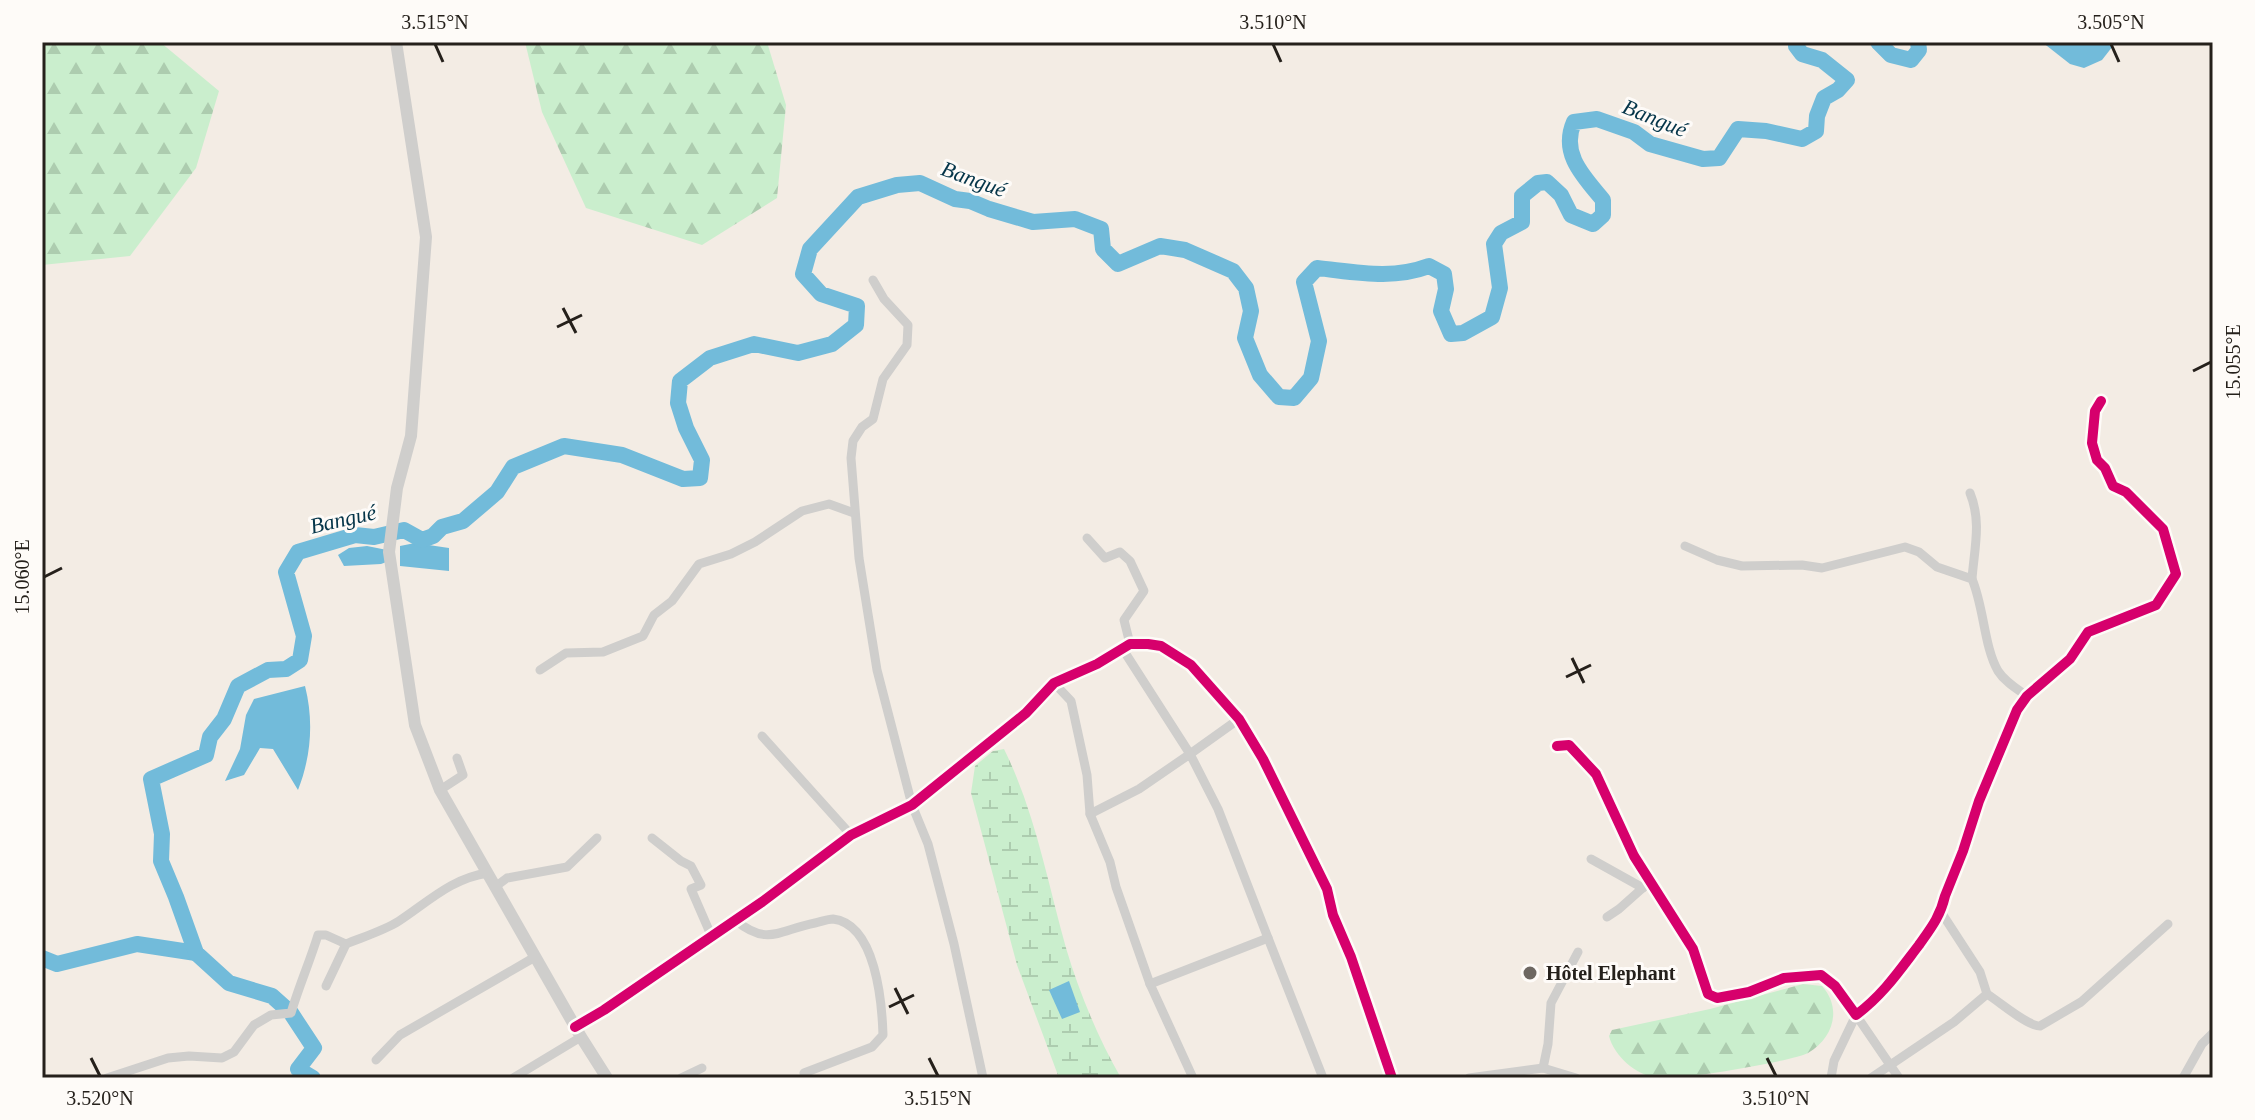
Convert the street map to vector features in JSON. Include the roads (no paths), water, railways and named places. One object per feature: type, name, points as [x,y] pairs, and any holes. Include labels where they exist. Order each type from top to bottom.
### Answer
[{"type":"main road","points":[[396,42],[426,237],[411,436],[397,488],[389,552],[415,725],[440,790],[607,1078]]},
{"type":"street","points":[[873,280],[884,299],[908,325],[907,345],[883,379],[873,419],[862,427],[853,441],[854,513],[877,670],[912,805],[932,858],[983,1078]]},
{"type":"street","points":[[1831,1078],[1834,1061],[1856,1015],[1887,989],[1933,929],[2006,732],[2027,696],[2070,659],[2088,632],[2156,605],[2176,574],[2163,529],[2126,492],[2113,486],[2105,468],[2097,460],[2092,443],[2095,411],[2101,401]]},
{"type":"street","points":[[1970,493],[1976,507],[1978,527],[1972,579],[1998,671],[2008,683],[2027,696]]},
{"type":"street","points":[[540,670],[566,653],[603,652],[643,636],[654,615],[672,601],[699,564],[755,542],[802,511],[829,504],[854,513]]},
{"type":"street","points":[[1087,538],[1105,558],[1120,552],[1130,561],[1144,591],[1124,620],[1126,646],[1190,754],[1218,809],[1323,1078]]},
{"type":"street","points":[[1685,546],[1717,560],[1742,566],[1802,565],[1822,568],[1905,547],[1919,552],[1937,567],[1972,579]]},
{"type":"street","points":[[513,1078],[851,835],[912,805],[1026,713],[1054,683],[1097,664],[1126,646],[1161,646],[1191,665],[1239,719],[1263,759],[1327,889],[1333,915],[1351,957],[1392,1078]]},
{"type":"street","points":[[1054,683],[1071,701],[1087,775],[1090,814],[1110,862],[1150,984],[1193,1078]]},
{"type":"street","points":[[1090,814],[1139,789],[1239,719]]},
{"type":"street","points":[[762,736],[851,835]]},
{"type":"street","points":[[1557,746],[1569,745],[1596,774],[1646,885],[1693,949],[1708,994],[1717,998],[1749,992],[1784,978],[1821,975],[1835,986],[1899,1078]]},
{"type":"street","points":[[440,790],[463,775],[457,758]]},
{"type":"street","points":[[495,887],[507,878],[567,867],[597,838]]},
{"type":"street","points":[[652,838],[691,866],[701,885],[691,889],[711,935]]},
{"type":"street","points":[[1591,859],[1646,885]]},
{"type":"street","points":[[326,986],[346,944],[397,922],[427,900],[471,876],[488,873]]},
{"type":"street","points":[[1607,917],[1646,885]]},
{"type":"street","points":[[1941,912],[1980,972],[1987,994],[2034,1027],[2081,1002],[2168,924]]},
{"type":"street","points":[[735,920],[753,934],[771,935],[833,919],[856,929],[869,955],[880,985],[883,1035],[872,1047],[804,1073]]},
{"type":"street","points":[[107,1078],[168,1058],[222,1058],[234,1052],[254,1025],[271,1015],[291,1013],[318,935],[326,935],[346,944]]},
{"type":"street","points":[[1150,984],[1268,938]]},
{"type":"street","points":[[1543,1068],[1551,1003],[1578,952]]},
{"type":"street","points":[[376,1060],[400,1035],[535,957]]},
{"type":"street","points":[[1871,1078],[1954,1022],[1987,994]]},
{"type":"street","points":[[2183,1078],[2202,1044],[2213,1033]]},
{"type":"street","points":[[681,1078],[702,1068]]},
{"type":"street","points":[[1469,1078],[1543,1068],[1576,1078]]},
{"type":"water","points":[[2042,42],[2116,42],[2102,60],[2084,68],[2070,64]]},
{"type":"water","points":[[415,543],[449,548],[449,571],[400,566],[400,546]]},
{"type":"water","points":[[367,546],[387,550],[389,561],[344,566],[338,555],[349,548]]},
{"type":"water","points":[[305,686],[310,712],[310,739],[298,790],[273,749],[260,748],[244,775],[225,781],[240,749],[246,715],[254,699]]},
{"type":"water","points":[[1069,981],[1080,1012],[1062,1019],[1049,990]]},
{"type":"waterway","name":"Bangué","points":[[313,1078],[298,1069],[314,1048],[291,1013],[272,996],[229,983],[196,953],[161,861],[162,834],[151,779],[206,755],[210,737],[224,719],[238,686],[268,670],[286,669],[300,660],[304,636],[286,572],[298,552],[355,535],[374,537],[404,530],[422,540],[433,536],[442,527],[463,521],[497,492],[513,467],[564,446],[622,455],[683,479],[700,478],[702,460],[678,403],[680,381],[710,358],[754,344],[798,353],[832,344],[856,325],[857,306],[821,294],[803,274],[810,249],[858,197],[897,185],[920,183],[955,199],[1033,222],[1075,219],[1101,229],[1103,249],[1118,264],[1160,246],[1185,250],[1233,271],[1246,288],[1251,311],[1245,338],[1260,375],[1279,397],[1294,398],[1311,378],[1319,341],[1304,282],[1317,268],[1388,274],[1429,266],[1444,274],[1446,289],[1441,311],[1451,334],[1463,333],[1492,317],[1500,288],[1494,244],[1501,233],[1522,222],[1522,196],[1538,183],[1547,182],[1561,195],[1571,215],[1593,224],[1603,215],[1603,200],[1582,174],[1572,155],[1570,134],[1574,122],[1597,119],[1634,132],[1650,144],[1703,159],[1719,158],[1738,129],[1802,139],[1816,131],[1817,116],[1824,98],[1847,80],[1822,60],[1802,54],[1796,46],[1797,42]]},
{"type":"waterway","name":"Bangué","points":[[1878,42],[1891,55],[1911,60],[1919,50],[1918,42]]},
{"type":"waterway","points":[[42,958],[57,964],[137,944],[196,953]]},
{"type":"place","name":"Hôtel Elephant","points":[[1530,973]]}]
